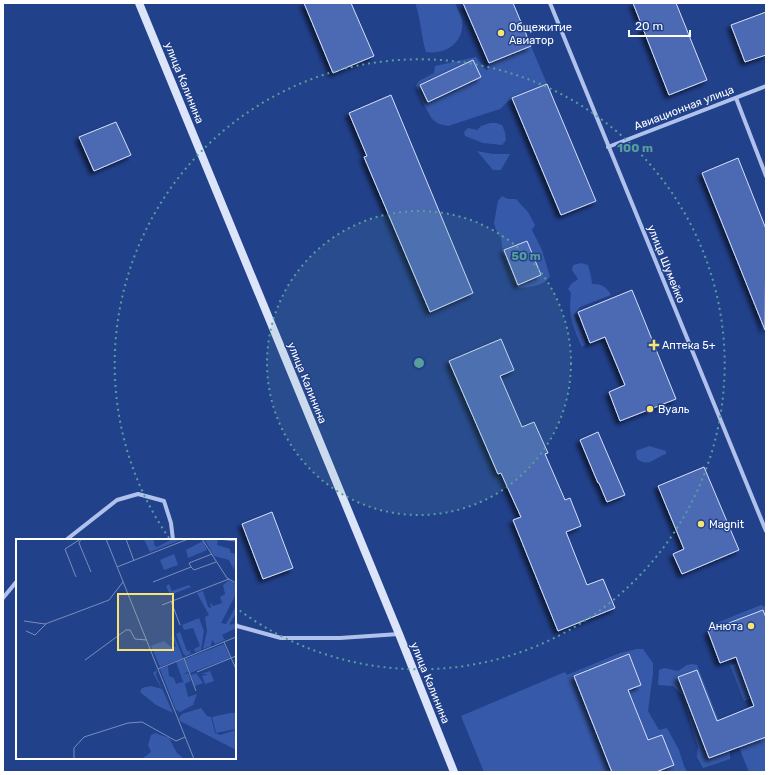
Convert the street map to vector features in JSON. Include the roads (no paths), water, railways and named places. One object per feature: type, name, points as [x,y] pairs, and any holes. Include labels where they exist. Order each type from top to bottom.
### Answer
[{"type":"main road","name":"улица Калинина","points":[[139,3],[399,634],[454,772]]},
{"type":"street","name":"улица Шумейко","points":[[550,3],[766,532]]},
{"type":"street","name":"Авиационная улица","points":[[608,147],[766,86]]},
{"type":"street","points":[[736,98],[766,176]]},
{"type":"street","points":[[67,539],[117,500],[138,494],[164,501],[171,523],[173,539]]},
{"type":"street","points":[[3,598],[16,582]]},
{"type":"street","points":[[236,625],[281,638],[340,638],[399,634]]},
{"type":"place","name":"Общежитие Авиатор","points":[[501,33]]},
{"type":"place","name":"Аптека 5+","points":[[654,345]]},
{"type":"place","name":"Вуаль","points":[[650,409]]},
{"type":"place","name":"Magnit","points":[[701,524]]},
{"type":"place","name":"Анюта","points":[[751,626]]}]
